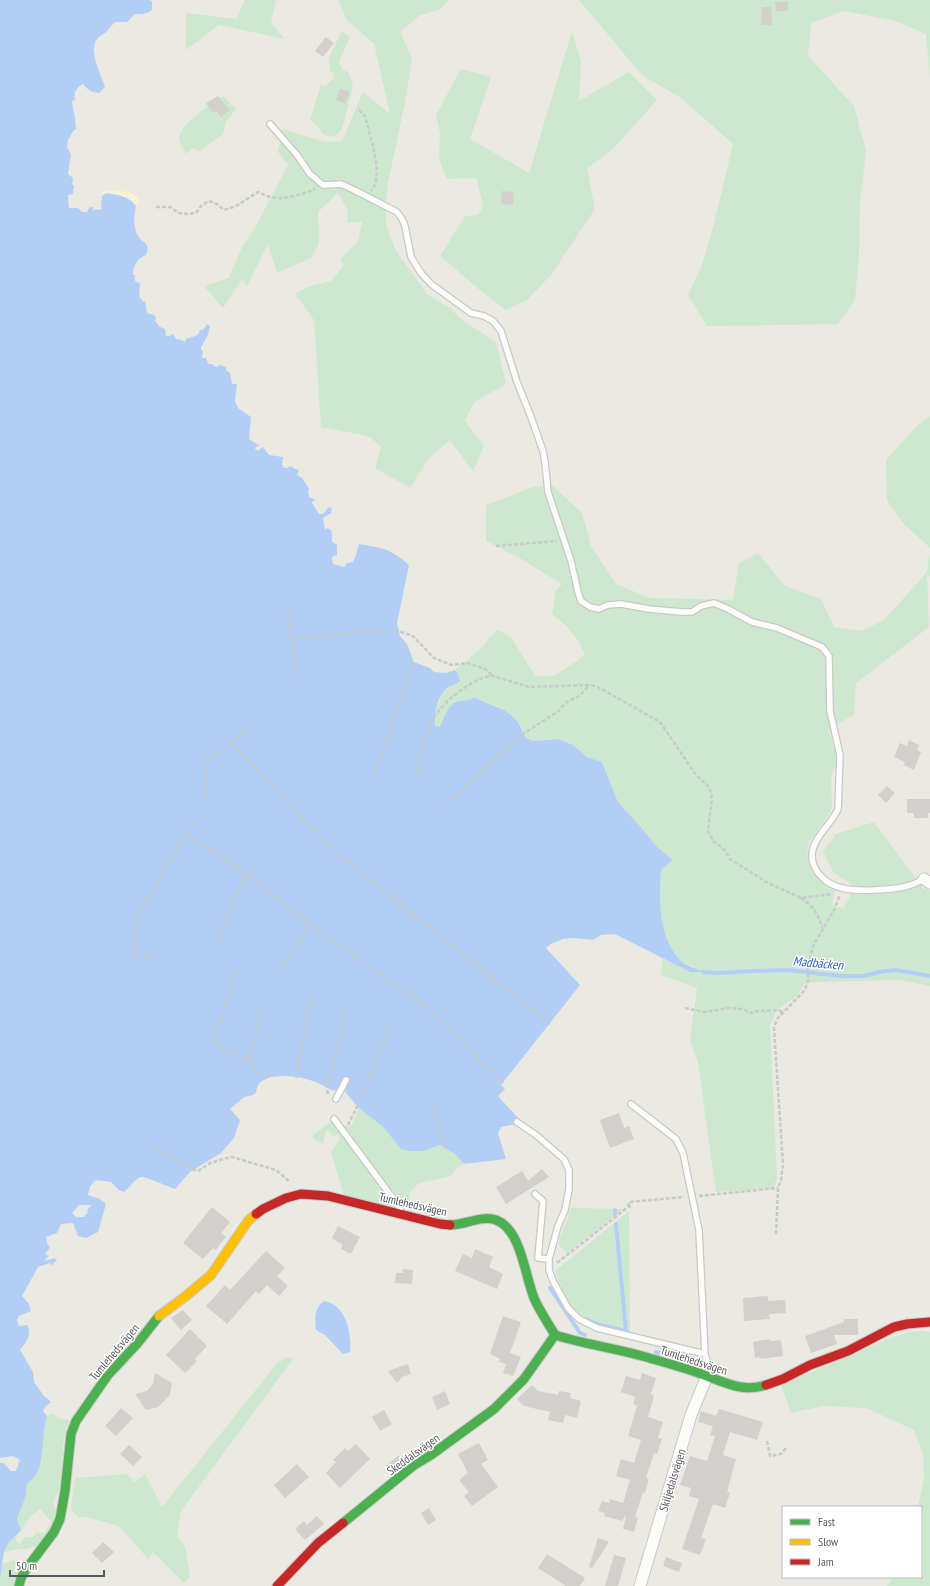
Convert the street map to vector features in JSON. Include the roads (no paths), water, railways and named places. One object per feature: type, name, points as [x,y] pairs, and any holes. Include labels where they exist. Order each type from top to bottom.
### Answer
[{"type":"street","name":"Tumlehedsvägen","points":[[19,1586],[21,1578],[27,1568],[54,1532],[60,1519],[65,1491],[71,1434],[76,1421],[108,1375],[137,1344],[160,1314],[186,1296],[211,1275],[248,1222],[256,1214],[286,1198],[301,1194],[328,1196],[440,1224],[458,1225],[483,1219],[496,1220],[507,1228],[517,1243],[534,1298],[555,1335],[642,1356],[707,1376],[725,1384],[755,1388],[783,1379],[810,1365],[848,1351],[894,1327],[930,1322]]},
{"type":"street","name":"Skeddalsvägen","points":[[277,1586],[318,1543],[413,1466],[431,1456],[494,1409],[524,1379],[555,1335]]},
{"type":"street","name":"Skiljedalsvägen","points":[[640,1586],[691,1415],[707,1376]]},
{"type":"lane","points":[[270,124],[297,155],[310,174],[323,185],[341,184],[392,208],[397,212],[402,219],[411,257],[421,273],[431,284],[471,313],[490,318],[498,325],[542,451],[545,462],[548,492],[565,541],[581,601],[590,607],[599,609],[608,605],[621,604],[649,609],[692,612],[701,606],[714,603],[752,622],[777,628],[816,643],[826,650],[829,656],[830,666],[830,711],[840,755],[838,802],[835,816],[816,840],[812,853],[813,865],[820,876],[826,881],[842,888],[869,889],[905,887],[927,881]]},
{"type":"lane","points":[[336,1099],[346,1080]]},
{"type":"lane","points":[[631,1104],[676,1139],[683,1153],[699,1230],[706,1354],[709,1369],[707,1376]]},
{"type":"lane","points":[[334,1119],[400,1208],[400,1213]]},
{"type":"lane","points":[[517,1122],[536,1135],[564,1159],[569,1170],[569,1189],[565,1210],[558,1226],[549,1259],[550,1270],[562,1301],[579,1320],[597,1328],[706,1354]]},
{"type":"lane","points":[[535,1194],[543,1201],[538,1258],[549,1259]]},
{"type":"water","points":[[0,0],[150,0],[152,2],[152,10],[144,14],[135,14],[127,22],[115,22],[97,39],[94,50],[95,56],[105,87],[99,93],[86,88],[83,84],[77,88],[75,93],[75,100],[72,101],[76,129],[73,131],[68,140],[67,147],[71,154],[68,174],[73,178],[72,184],[74,186],[73,194],[68,195],[69,208],[78,208],[82,212],[87,212],[90,207],[93,207],[93,212],[95,209],[101,210],[102,196],[106,193],[126,198],[136,206],[134,220],[135,227],[139,237],[147,245],[147,251],[146,255],[138,260],[135,265],[133,275],[135,275],[135,281],[138,283],[140,282],[139,296],[145,302],[145,300],[147,313],[154,315],[156,318],[155,321],[160,327],[165,329],[166,336],[173,334],[176,339],[185,342],[186,339],[198,335],[200,330],[203,330],[207,324],[210,326],[208,335],[201,347],[201,350],[203,351],[202,358],[206,358],[208,364],[212,364],[216,367],[220,365],[226,367],[226,370],[230,373],[232,384],[237,384],[235,401],[238,408],[251,417],[249,439],[260,446],[257,446],[255,449],[258,451],[263,447],[269,455],[283,457],[282,464],[284,468],[288,468],[289,466],[291,467],[292,465],[293,468],[299,470],[297,475],[302,478],[310,490],[308,490],[309,497],[316,500],[312,503],[319,514],[323,514],[329,507],[332,508],[331,513],[323,518],[325,530],[327,528],[331,531],[332,542],[337,545],[337,555],[332,557],[333,564],[344,567],[347,563],[353,562],[359,544],[392,552],[409,565],[397,623],[400,636],[407,644],[414,662],[430,668],[434,672],[446,673],[455,670],[460,681],[449,687],[441,695],[435,715],[435,726],[440,727],[447,711],[455,702],[469,700],[474,697],[509,713],[519,724],[526,738],[533,741],[559,739],[573,745],[587,757],[602,762],[618,802],[657,847],[673,860],[661,870],[660,906],[664,930],[673,951],[681,961],[703,972],[690,972],[615,934],[601,935],[593,940],[572,938],[563,939],[546,948],[580,985],[501,1085],[505,1089],[498,1096],[519,1119],[516,1124],[501,1127],[498,1133],[506,1159],[464,1164],[455,1154],[440,1145],[423,1151],[409,1151],[401,1149],[383,1127],[359,1108],[345,1092],[348,1081],[343,1080],[337,1091],[308,1079],[278,1076],[262,1081],[258,1086],[256,1093],[244,1097],[230,1109],[240,1120],[234,1138],[221,1153],[190,1172],[175,1189],[141,1177],[124,1192],[119,1190],[111,1182],[96,1180],[90,1186],[88,1195],[100,1199],[106,1204],[98,1232],[86,1238],[78,1236],[73,1223],[61,1224],[57,1233],[46,1237],[50,1248],[45,1254],[49,1256],[44,1261],[55,1258],[57,1262],[54,1262],[53,1266],[50,1263],[38,1267],[22,1296],[29,1304],[31,1311],[19,1316],[17,1320],[19,1326],[27,1325],[29,1332],[27,1341],[20,1350],[33,1372],[34,1382],[44,1396],[51,1402],[43,1411],[47,1416],[39,1470],[27,1484],[26,1495],[17,1519],[21,1530],[9,1542],[4,1552],[0,1579],[0,1463],[3,1463],[11,1471],[16,1471],[20,1460],[13,1456],[0,1458]],"holes":[[[79,1205],[92,1205],[87,1210],[88,1212],[84,1217],[76,1217],[72,1213]]]},
{"type":"water","points":[[324,1301],[332,1303],[338,1308],[346,1321],[350,1337],[350,1352],[343,1354],[325,1335],[316,1330],[315,1317],[318,1307]]},
{"type":"waterway","name":"Madbäcken","points":[[703,972],[719,973],[788,970],[841,976],[864,976],[896,970],[930,976]]},
{"type":"waterway","points":[[586,1319],[597,1324],[626,1331],[616,1224]]},
{"type":"waterway","points":[[550,1288],[580,1333],[585,1335]]},
{"type":"waterway","points":[[656,1352],[698,1363]]}]
